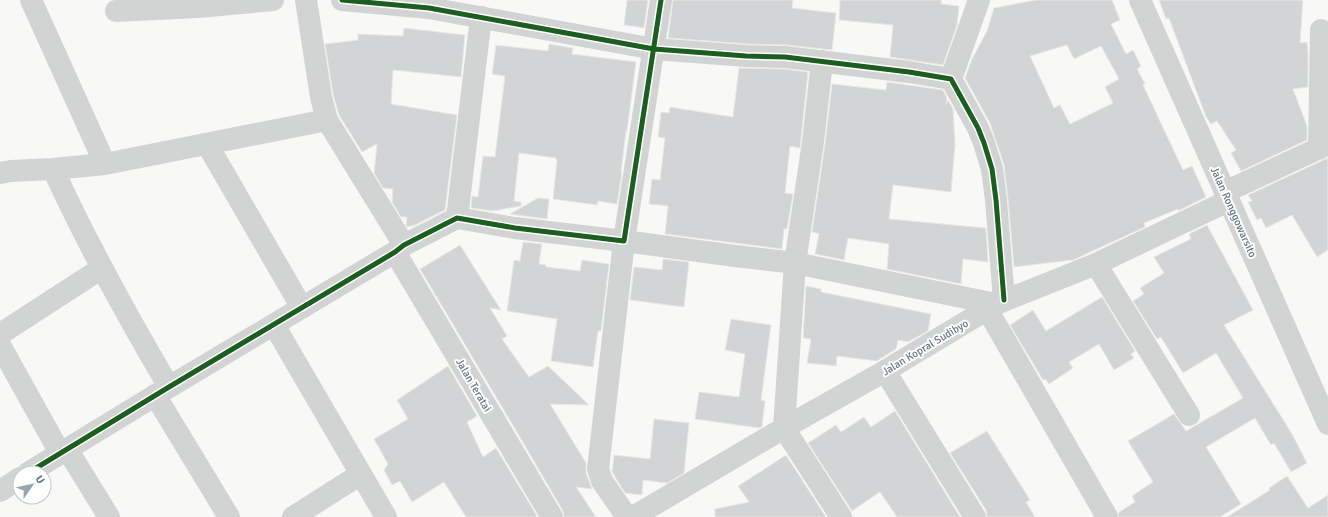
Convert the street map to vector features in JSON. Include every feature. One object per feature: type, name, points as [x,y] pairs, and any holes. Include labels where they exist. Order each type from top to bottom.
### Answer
[{"type":"street","points":[[30,0],[105,164]]},
{"type":"street","points":[[116,11],[198,7],[273,0]]},
{"type":"street","name":"Jalan Teratai","points":[[306,0],[321,97],[328,120],[400,248],[483,403],[500,428],[552,517]]},
{"type":"street","points":[[342,0],[430,4],[481,17],[654,48],[746,56],[786,57],[909,72],[951,79]]},
{"type":"street","points":[[627,517],[602,481],[598,469],[624,241],[661,0]]},
{"type":"street","points":[[979,0],[951,79],[978,128],[992,169],[996,200],[996,304],[1107,517]]},
{"type":"street","name":"Jalan Ronggowarsito","points":[[1140,0],[1328,424]]},
{"type":"street","points":[[456,218],[481,17]]},
{"type":"street","points":[[1321,30],[1324,146]]},
{"type":"street","points":[[822,61],[813,142],[795,263],[784,428],[841,517]]},
{"type":"street","points":[[0,173],[105,164],[328,120]]},
{"type":"street","points":[[207,144],[302,308]]},
{"type":"street","name":"Jalan Kopral Sudibyo","points":[[633,517],[784,428],[885,371],[996,304],[1096,264],[1324,146]]},
{"type":"street","points":[[53,169],[72,210],[140,339],[162,391],[229,517]]},
{"type":"street","points":[[41,465],[400,248],[456,218],[516,228],[795,263],[996,304]]},
{"type":"street","points":[[1096,264],[1188,415]]},
{"type":"street","points":[[0,334],[102,268]]},
{"type":"street","points":[[274,325],[386,517]]},
{"type":"street","points":[[0,345],[64,451],[109,517]]},
{"type":"street","points":[[885,371],[975,517]]},
{"type":"street","points":[[293,517],[361,474]]},
{"type":"street","points":[[0,491],[12,483]]},
{"type":"building","points":[[627,0],[648,0],[644,28],[624,25]]},
{"type":"building","points":[[673,0],[793,0],[792,8],[836,13],[832,50],[786,45],[747,44],[668,38]]},
{"type":"building","points":[[840,0],[941,0],[941,4],[959,6],[957,25],[943,65],[890,57],[893,25],[839,20]]},
{"type":"building","points":[[1036,0],[1112,0],[1120,20],[1111,24],[1126,54],[1133,50],[1141,66],[1137,69],[1145,84],[1143,85],[1183,170],[1192,166],[1206,197],[1178,211],[1178,209],[1144,223],[1145,227],[1073,260],[1014,267],[1004,165],[990,123],[965,78],[972,59],[987,31],[994,8]],"holes":[[[1067,45],[1074,59],[1101,46],[1119,79],[1105,87],[1113,103],[1070,124],[1060,105],[1054,108],[1030,56]]]},
{"type":"building","points":[[1159,0],[1303,0],[1300,43],[1307,42],[1308,87],[1293,89],[1307,126],[1307,140],[1241,171],[1231,153],[1236,150],[1217,121],[1211,124],[1206,117],[1169,18],[1166,19]]},
{"type":"building","points":[[404,28],[465,35],[461,77],[393,70],[391,104],[457,115],[445,210],[415,225],[407,227],[407,217],[401,217],[392,202],[393,189],[383,188],[374,173],[377,144],[362,152],[339,115],[333,94],[325,44],[358,40],[358,34],[403,36]]},
{"type":"building","points":[[549,44],[573,48],[572,54],[636,62],[617,204],[598,201],[597,205],[553,199],[556,158],[519,153],[514,201],[521,202],[521,206],[493,211],[471,208],[472,196],[478,197],[483,156],[495,157],[505,76],[492,74],[496,45],[548,51]]},
{"type":"building","points":[[739,68],[784,69],[808,72],[800,148],[790,146],[785,193],[793,194],[787,229],[784,229],[782,249],[665,234],[668,206],[649,204],[652,179],[660,180],[665,138],[658,137],[661,112],[669,113],[670,107],[733,117]]},
{"type":"building","points":[[887,82],[943,90],[947,98],[946,104],[948,100],[953,109],[955,145],[951,192],[893,185],[889,219],[986,228],[988,262],[963,259],[961,284],[887,269],[889,244],[848,238],[844,260],[815,254],[819,234],[812,232],[832,84],[886,90]]},
{"type":"building","points":[[1328,158],[1328,250],[1317,257],[1292,215],[1266,228],[1261,218],[1257,220],[1248,202],[1252,201],[1248,195]]},
{"type":"building","points":[[538,198],[549,199],[547,219],[510,214]]},
{"type":"building","points":[[1207,225],[1253,310],[1224,325],[1292,434],[1307,463],[1291,472],[1274,443],[1271,445],[1255,418],[1206,447],[1241,504],[1220,517],[1119,517],[1118,513],[1135,502],[1132,496],[1153,482],[1128,441],[1174,414],[1186,431],[1243,398],[1216,353],[1183,373],[1161,337],[1157,339],[1133,301],[1144,294],[1140,288],[1164,273],[1154,257],[1191,239],[1189,234]]},
{"type":"building","points":[[523,242],[542,244],[539,264],[546,265],[546,267],[580,271],[582,260],[609,264],[601,331],[598,331],[593,367],[551,361],[557,319],[507,311],[514,260],[520,261]]},
{"type":"building","points":[[460,245],[501,310],[490,308],[507,336],[502,339],[529,377],[548,366],[589,405],[550,404],[586,463],[586,473],[592,489],[576,487],[596,517],[564,517],[563,511],[420,269]]},
{"type":"building","points":[[663,259],[689,262],[684,307],[630,300],[634,267],[662,270]]},
{"type":"building","points":[[806,286],[821,289],[821,292],[931,314],[928,331],[908,342],[898,340],[896,349],[877,361],[837,356],[836,366],[807,363],[811,339],[803,338]]},
{"type":"building","points":[[1102,297],[1135,351],[1131,354],[1134,358],[1114,370],[1099,344],[1069,362],[1073,368],[1049,384],[1045,379],[1043,380],[1010,325],[1033,310],[1046,331]]},
{"type":"building","points":[[731,319],[771,325],[761,400],[765,401],[762,427],[759,428],[695,419],[699,392],[739,397],[745,354],[725,350]]},
{"type":"building","points":[[448,366],[477,416],[467,422],[483,457],[496,448],[537,516],[536,517],[466,517],[444,482],[412,502],[400,481],[392,485],[384,470],[388,464],[374,439],[408,419],[397,400]]},
{"type":"building","points":[[895,411],[960,517],[897,517],[880,492],[852,511],[808,443],[836,425],[841,432],[864,417],[871,427]]},
{"type":"building","points":[[654,419],[689,423],[684,473],[667,483],[643,480],[642,495],[625,493],[612,472],[614,455],[650,459]]},
{"type":"building","points":[[987,431],[1030,500],[1026,502],[1035,517],[987,517],[986,510],[950,453]]},
{"type":"building","points":[[786,455],[826,517],[715,517],[715,509],[749,502],[738,486]]},
{"type":"building","points":[[1287,476],[1308,508],[1328,495],[1328,517],[1227,517],[1270,490],[1269,488]]},
{"type":"cycle path","points":[[342,0],[429,8],[654,49],[746,56],[785,57],[909,72],[951,79],[978,128],[992,169],[1004,300]]},
{"type":"cycle path","points":[[41,465],[395,252],[404,245],[457,218],[515,228],[624,241],[661,0]]}]
